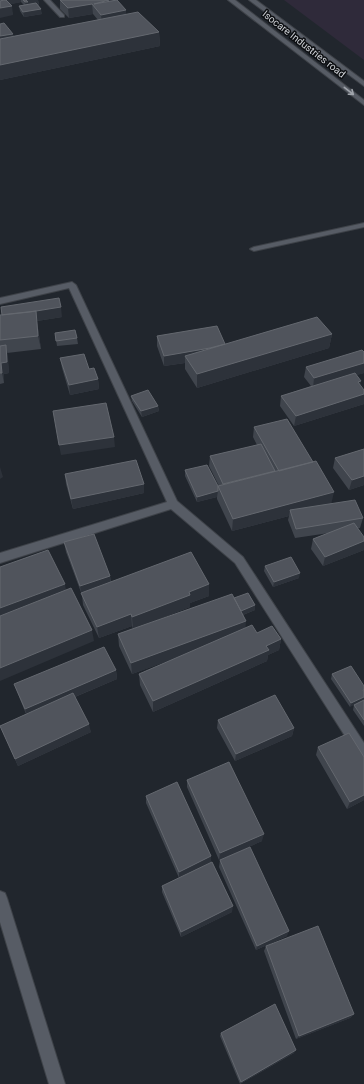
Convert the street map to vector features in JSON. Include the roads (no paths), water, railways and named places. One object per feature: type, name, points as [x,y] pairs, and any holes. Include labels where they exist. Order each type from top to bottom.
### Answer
[{"type":"street","points":[[47,0],[62,16]]},
{"type":"street","name":"Isocare Industries road","points":[[231,0],[364,103]]},
{"type":"street","name":"Isocare Industries road","points":[[252,0],[364,84]]},
{"type":"street","points":[[254,249],[364,224]]},
{"type":"street","points":[[0,301],[72,285],[173,504],[239,560],[364,754]]},
{"type":"street","points":[[0,558],[173,504]]},
{"type":"street","points":[[0,898],[58,1084]]}]
